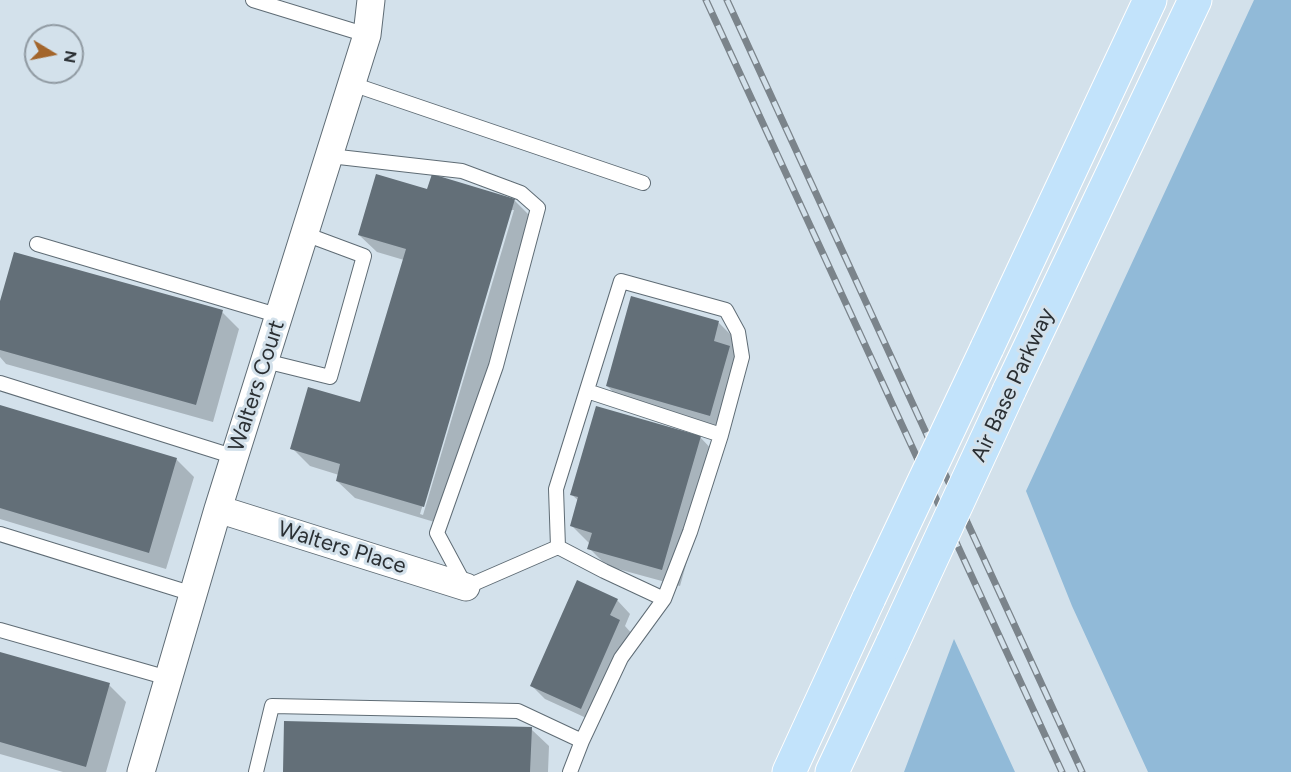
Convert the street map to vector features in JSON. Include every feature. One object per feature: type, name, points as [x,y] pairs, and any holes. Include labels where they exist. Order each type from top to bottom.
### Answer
[{"type":"main road","name":"Air Base Parkway","points":[[789,772],[1150,0]]},
{"type":"main road","name":"Air Base Parkway","points":[[832,772],[1009,391],[1195,0]]},
{"type":"street","name":"Walters Court","points":[[141,772],[218,509],[367,35],[371,0]]},
{"type":"street","name":"Walters Place","points":[[218,509],[466,587]]},
{"type":"lane","points":[[253,0],[367,35]]},
{"type":"lane","points":[[352,84],[643,183]]},
{"type":"lane","points":[[330,156],[462,171],[521,193],[538,208],[496,366],[437,533],[466,587],[558,547]]},
{"type":"lane","points":[[265,360],[330,377],[364,256],[305,234]]},
{"type":"lane","points":[[37,244],[279,316]]},
{"type":"lane","points":[[558,547],[556,489],[621,281],[726,310],[738,332],[742,357],[721,435],[690,532],[664,599],[621,658],[570,772]]},
{"type":"lane","points":[[0,383],[235,457]]},
{"type":"lane","points":[[587,391],[721,435]]},
{"type":"lane","points":[[0,534],[193,594]]},
{"type":"lane","points":[[558,547],[664,599]]},
{"type":"lane","points":[[0,630],[168,678]]},
{"type":"lane","points":[[256,772],[272,706],[518,711],[582,741]]},
{"type":"shaded area","points":[[1254,0],[1291,0],[1291,772],[1148,772],[1072,606],[1026,491]]},
{"type":"shaded area","points":[[954,639],[1015,772],[904,772]]},
{"type":"building","points":[[376,174],[427,189],[432,174],[515,199],[424,507],[336,481],[340,464],[290,449],[308,387],[360,402],[406,249],[358,235]]},
{"type":"building","points":[[14,252],[223,310],[196,405],[0,350],[0,301]]},
{"type":"building","points":[[631,296],[719,321],[714,341],[730,346],[710,416],[606,386]]},
{"type":"building","points":[[0,405],[177,458],[149,553],[0,508]]},
{"type":"building","points":[[596,406],[701,436],[662,570],[587,549],[592,533],[570,526],[578,497],[570,495]]},
{"type":"building","points":[[577,580],[618,599],[610,615],[620,620],[581,709],[530,686]]},
{"type":"building","points":[[0,652],[110,683],[86,767],[0,742]]},
{"type":"building","points":[[284,721],[532,727],[530,772],[283,772]]},
{"type":"railway","points":[[706,0],[1062,772]]},
{"type":"railway","points":[[727,0],[1082,772]]}]
